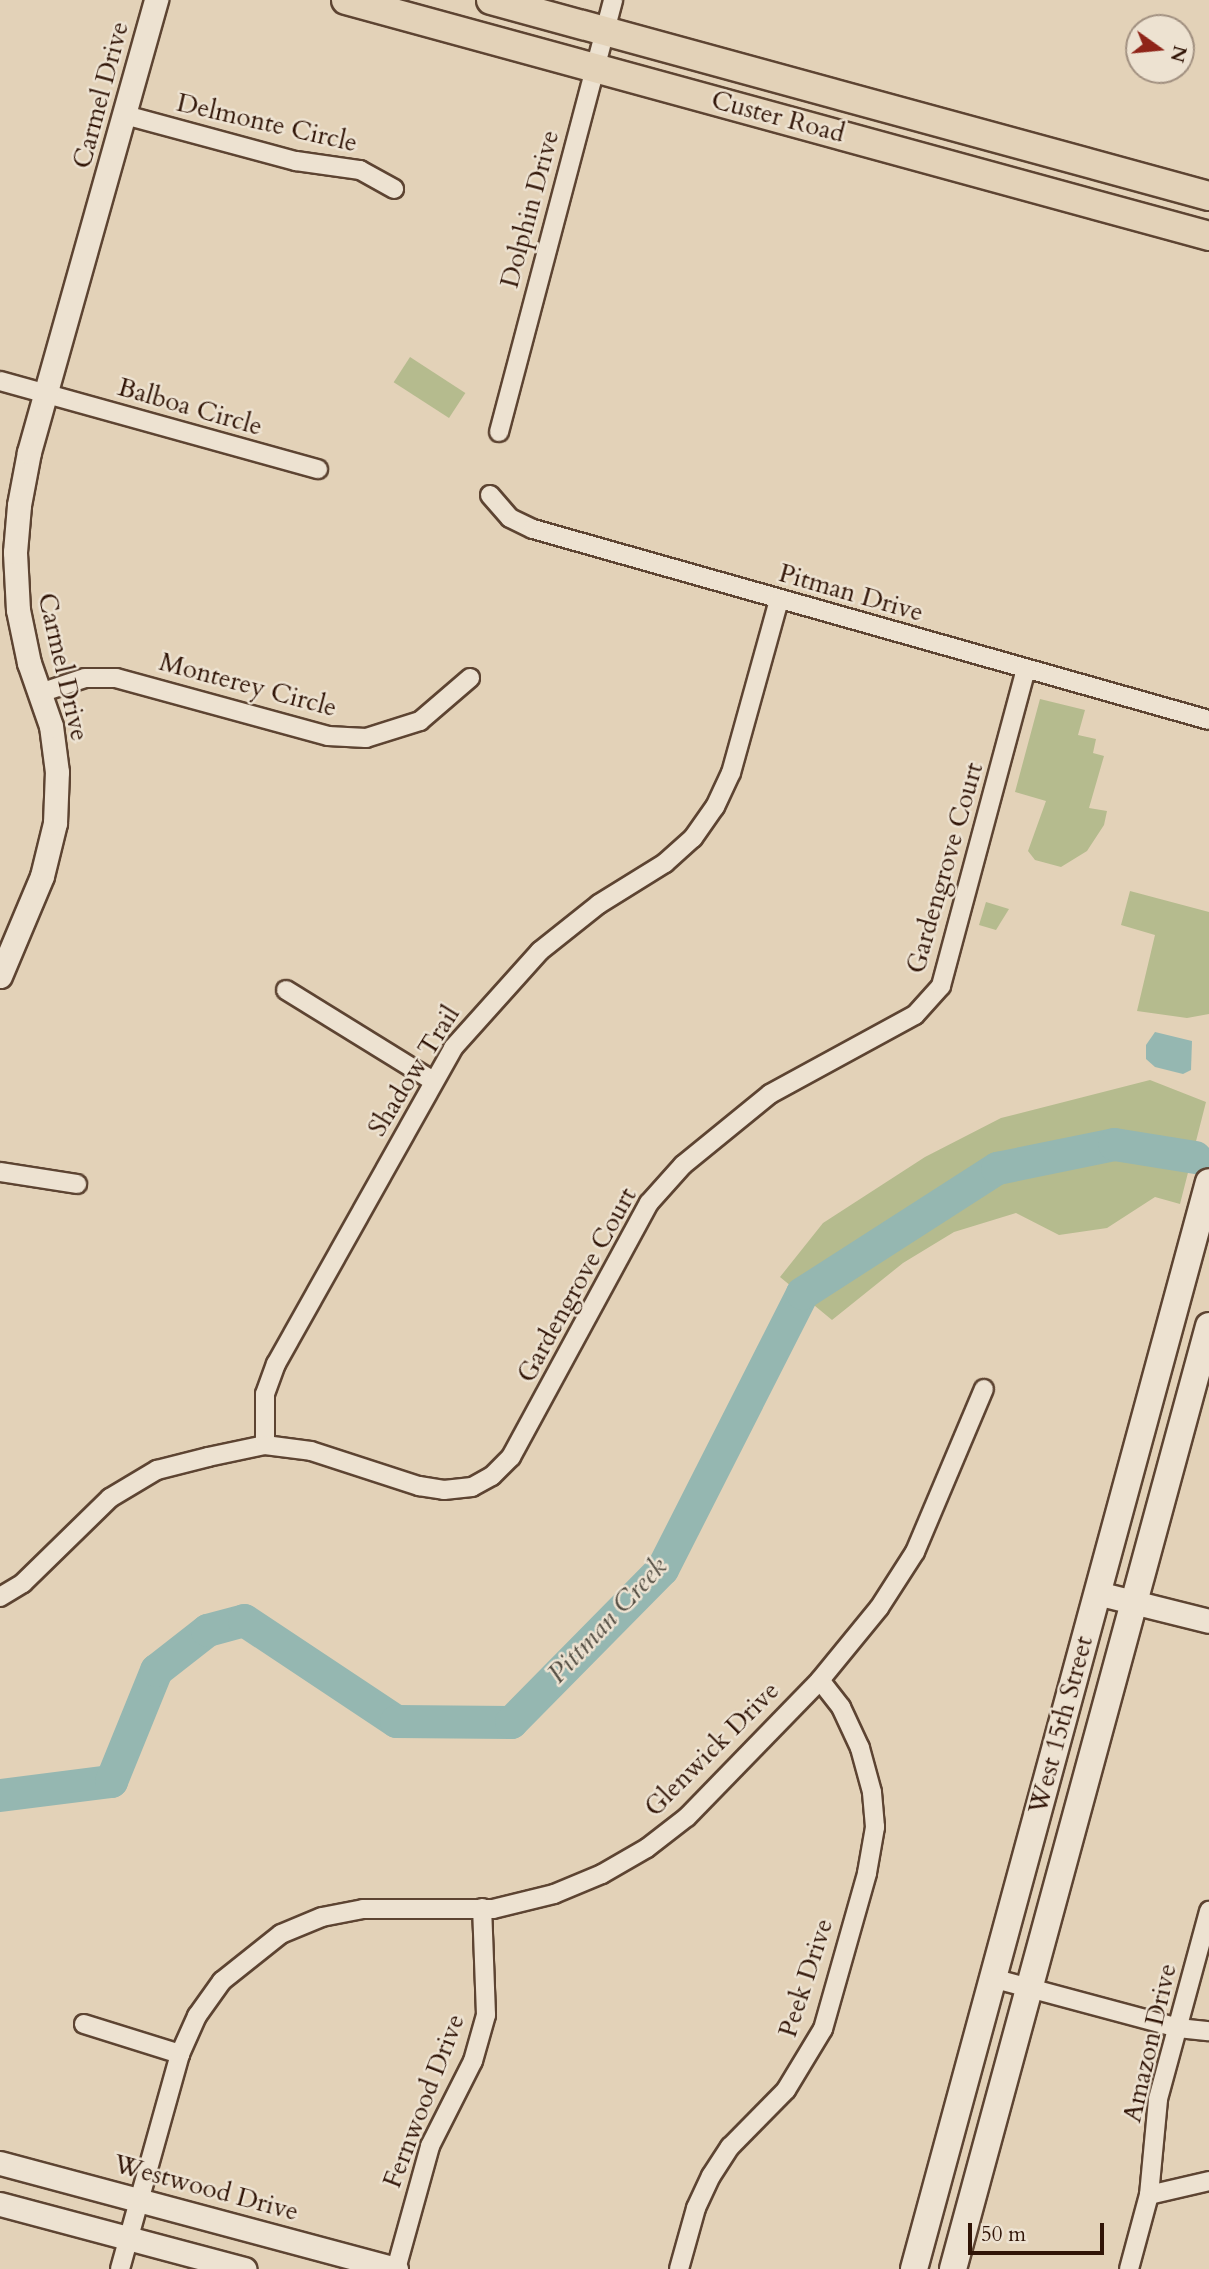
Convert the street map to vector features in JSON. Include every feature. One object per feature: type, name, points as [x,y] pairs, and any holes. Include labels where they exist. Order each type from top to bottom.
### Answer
[{"type":"main road","name":"Custer Road","points":[[346,0],[1209,236]]},
{"type":"main road","name":"Custer Road","points":[[491,0],[1209,196]]},
{"type":"main road","points":[[872,142],[881,107]]},
{"type":"main road","points":[[1165,224],[1176,187]]},
{"type":"main road","name":"West 15th Street","points":[[914,2269],[1207,1190]]},
{"type":"main road","name":"West 15th Street","points":[[953,2269],[1209,1326]]},
{"type":"street","name":"Carmel Drive","points":[[0,976],[42,876],[55,823],[57,772],[18,610],[15,552],[29,452],[156,0]]},
{"type":"street","name":"Dolphin Drive","points":[[499,432],[613,0]]},
{"type":"street","name":"Delmonte Circle","points":[[125,115],[296,161],[360,170],[394,189]]},
{"type":"street","name":"Balboa Circle","points":[[0,381],[318,469]]},
{"type":"street","name":"Pitman Drive","points":[[490,495],[510,518],[533,529],[1209,720]]},
{"type":"street","name":"Shadow Trail","points":[[265,1445],[265,1394],[276,1364],[432,1080],[486,1006],[540,951],[693,838],[731,773],[779,600]]},
{"type":"street","name":"Gardengrove Court","points":[[0,1597],[23,1583],[110,1498],[157,1471],[265,1445],[311,1451],[419,1486],[444,1490],[472,1487],[511,1457],[649,1203],[682,1165],[770,1094],[915,1014],[941,986],[1026,669]]},
{"type":"street","name":"Monterey Circle","points":[[40,693],[85,678],[116,678],[328,736],[366,738],[420,721],[471,678]]},
{"type":"street","points":[[286,990],[432,1080]]},
{"type":"street","points":[[0,1172],[77,1184]]},
{"type":"street","name":"Glenwick Drive","points":[[120,2269],[180,2054],[197,2016],[222,1981],[281,1934],[322,1917],[363,1909],[482,1909],[554,1894],[647,1848],[687,1816],[820,1680],[878,1608],[915,1552],[984,1389]]},
{"type":"street","points":[[1097,1592],[1209,1621]]},
{"type":"street","name":"Peek Drive","points":[[679,2269],[696,2208],[711,2176],[730,2147],[786,2090],[823,2029],[867,1873],[875,1827],[872,1792],[860,1748],[841,1707],[820,1680]]},
{"type":"street","name":"Fernwood Drive","points":[[396,2269],[429,2146],[473,2061],[486,2015],[482,1909]]},
{"type":"street","name":"Amazon Drive","points":[[1129,2269],[1149,2196],[1158,2099],[1209,1911]]},
{"type":"street","points":[[992,1978],[1178,2028],[1209,2031]]},
{"type":"street","points":[[84,2024],[180,2054]]},
{"type":"street","name":"Westwood Drive","points":[[0,2163],[396,2269]]},
{"type":"street","points":[[1149,2196],[1209,2181]]},
{"type":"street","points":[[0,2204],[244,2269]]},
{"type":"green space","points":[[410,357],[465,393],[449,418],[394,382]]},
{"type":"green space","points":[[1040,699],[1085,710],[1078,735],[1096,739],[1093,753],[1104,756],[1089,808],[1107,811],[1104,825],[1087,851],[1061,867],[1035,860],[1028,851],[1046,801],[1015,792]]},
{"type":"green space","points":[[1130,891],[1209,912],[1209,1014],[1187,1018],[1137,1011],[1155,935],[1121,925]]},
{"type":"green space","points":[[986,902],[1009,909],[996,930],[979,925]]},
{"type":"green space","points":[[1150,1080],[1206,1102],[1180,1204],[1155,1197],[1107,1228],[1059,1235],[1016,1213],[954,1232],[903,1263],[832,1320],[780,1277],[823,1223],[925,1157],[1001,1118]]},
{"type":"water","points":[[1155,1032],[1192,1041],[1191,1070],[1183,1074],[1155,1067],[1146,1059],[1146,1045]]},
{"type":"waterway","name":"Pittman Creek","points":[[0,1795],[111,1781],[156,1670],[207,1630],[244,1620],[396,1721],[511,1722],[662,1569],[802,1293],[997,1168],[1114,1144],[1195,1157]]}]
